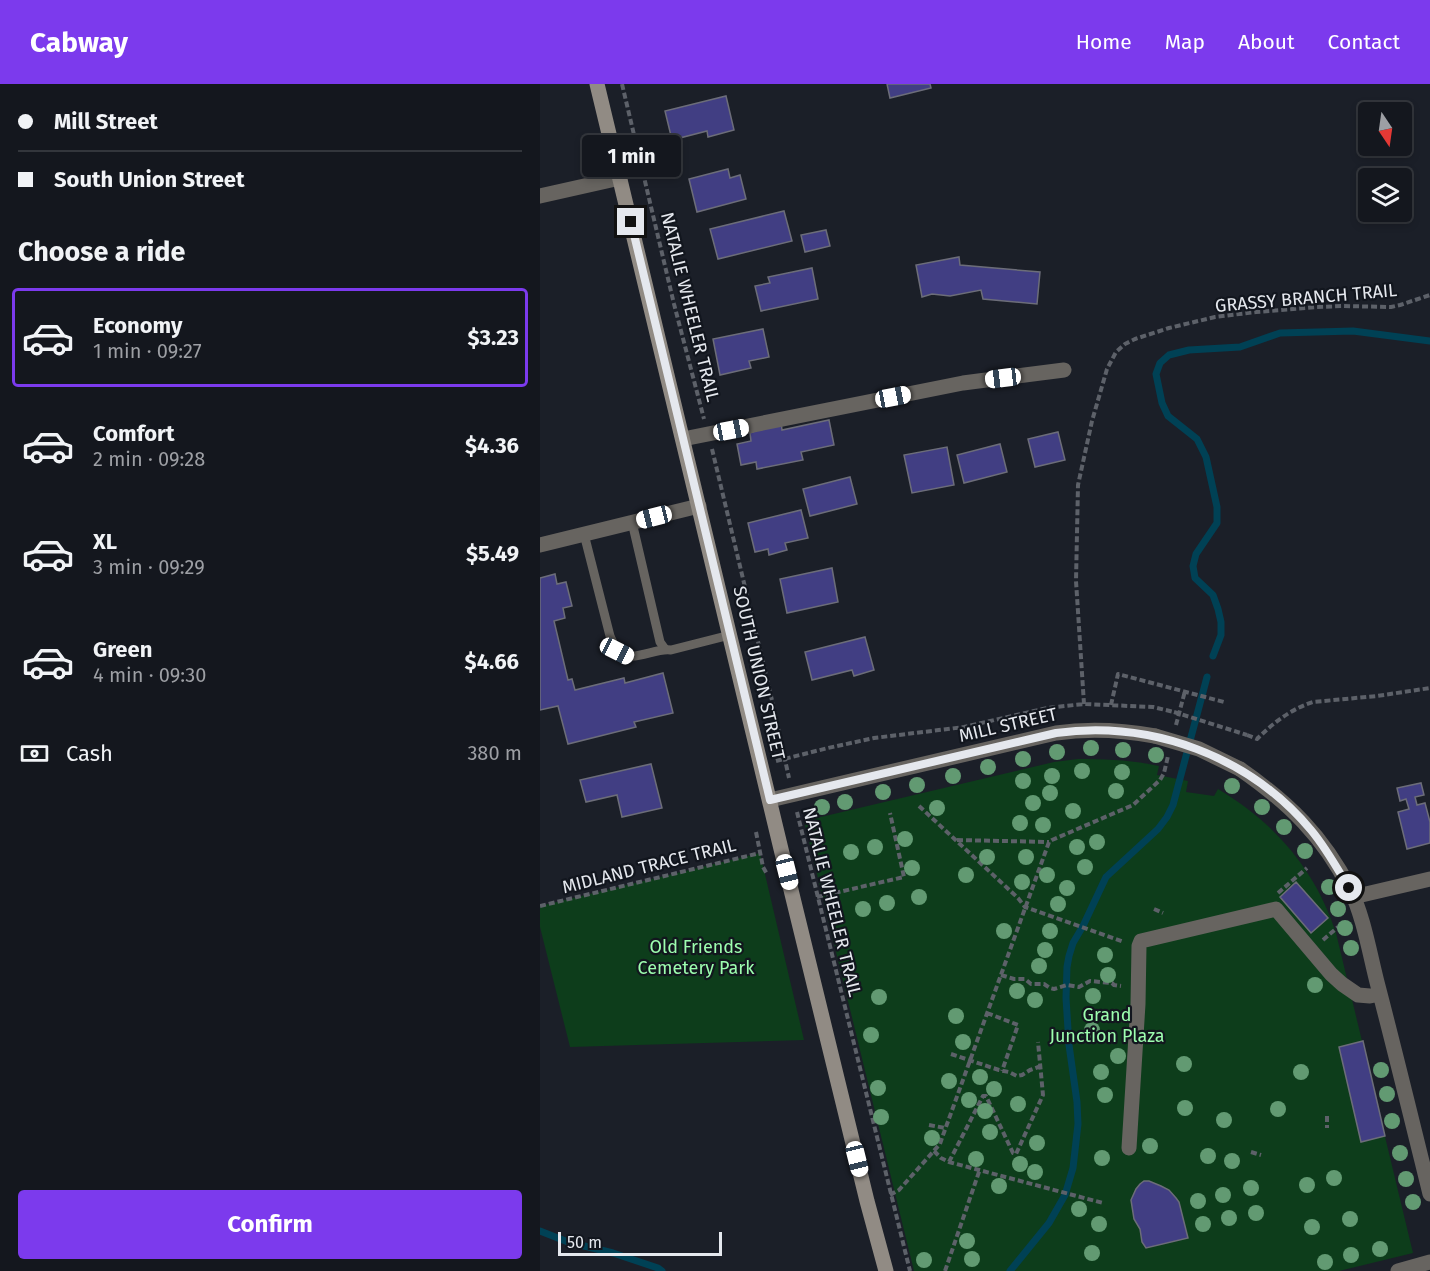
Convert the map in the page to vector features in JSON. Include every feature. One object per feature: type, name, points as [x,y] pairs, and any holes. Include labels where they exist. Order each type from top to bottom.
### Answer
[{"type":"street","name":"SOUTH UNION STREET","points":[[597,84],[761,766],[886,1271]]},
{"type":"street","points":[[540,196],[620,178]]},
{"type":"street","points":[[683,439],[963,383],[1064,370]]},
{"type":"street","points":[[540,544],[699,506]]},
{"type":"street","name":"MILL STREET","points":[[770,800],[1056,733],[1081,730],[1110,730],[1155,736],[1198,749],[1240,769],[1287,805],[1310,829],[1333,860],[1353,897],[1430,1194]]},
{"type":"street","points":[[1353,897],[1430,879]]},
{"type":"street","points":[[1129,1148],[1137,1026],[1138,946],[1141,941],[1276,909],[1342,984],[1358,995],[1380,994]]},
{"type":"street","points":[[1398,1271],[1430,1263]]},
{"type":"lane","points":[[632,522],[660,642],[665,649]]},
{"type":"lane","points":[[584,534],[610,636],[617,651],[628,656],[643,654],[665,649],[671,650],[730,635]]},
{"type":"path","name":"NATALIE WHEELER TRAIL","points":[[622,84],[671,293],[708,434],[771,696],[817,897],[910,1271]]},
{"type":"path","name":"GRASSY BRANCH TRAIL","points":[[1084,704],[1076,581],[1078,485],[1107,369],[1116,352],[1125,344],[1141,336],[1215,317],[1317,307],[1391,307],[1430,296]]},
{"type":"path","points":[[1111,705],[1118,674],[1224,702]]},
{"type":"path","points":[[761,766],[874,738],[964,727],[1047,708],[1084,704],[1153,707],[1257,740],[1285,715],[1303,705],[1430,688]]},
{"type":"path","points":[[1174,732],[1183,690]]},
{"type":"path","points":[[956,840],[1049,842],[1133,805],[1160,780],[1169,753]]},
{"type":"path","points":[[919,806],[1027,908],[1129,944]]},
{"type":"path","points":[[817,897],[904,877],[890,813]]},
{"type":"path","name":"MIDLAND TRACE TRAIL","points":[[540,906],[760,853],[756,827]]},
{"type":"path","points":[[867,1201],[891,1195],[899,1190],[940,1144],[1049,842]]},
{"type":"path","points":[[1276,909],[1275,896],[1307,868]]},
{"type":"path","points":[[1154,909],[1163,913]]},
{"type":"path","points":[[1001,975],[1014,979],[1025,979],[1030,984],[1044,984],[1054,989],[1066,985],[1079,987],[1090,981],[1112,983],[1118,986],[1138,984]]},
{"type":"path","points":[[987,1013],[1018,1025],[1002,1071]]},
{"type":"path","points":[[949,1162],[983,1096],[986,1096],[1013,1153],[1016,1154],[1044,1095],[1038,1042]]},
{"type":"path","points":[[951,1054],[1017,1076],[1041,1066]]},
{"type":"path","points":[[1327,1116],[1327,1128]]},
{"type":"path","points":[[929,1125],[945,1128]]},
{"type":"path","points":[[934,1151],[949,1162],[1103,1203]]},
{"type":"path","points":[[1251,1152],[1261,1155]]},
{"type":"path","points":[[945,1271],[980,1169]]},
{"type":"green space","name":"Grand Junction Plaza","points":[[1078,759],[1119,760],[1159,766],[1157,775],[1188,781],[1186,792],[1214,796],[1218,789],[1275,832],[1305,868],[1336,933],[1413,1253],[1339,1271],[914,1271],[804,821],[1054,762]]},
{"type":"green space","name":"Old Friends Cemetery Park","points":[[760,853],[804,1040],[570,1047],[540,927],[540,906]]},
{"type":"building","points":[[887,84],[930,84],[931,88],[890,98]]},
{"type":"building","points":[[726,96],[734,130],[708,137],[707,131],[672,140],[665,111]]},
{"type":"building","points":[[728,169],[730,178],[740,175],[746,199],[697,212],[689,179]]},
{"type":"building","points":[[784,211],[792,241],[718,259],[710,229]]},
{"type":"building","points":[[826,230],[830,246],[805,252],[801,235]]},
{"type":"building","points":[[959,257],[960,265],[1040,272],[1037,304],[983,299],[981,290],[950,296],[932,294],[922,297],[916,265]]},
{"type":"building","points":[[812,268],[818,299],[761,311],[755,286],[770,283],[768,277]]},
{"type":"building","points":[[763,329],[769,357],[749,361],[751,368],[720,375],[713,339]]},
{"type":"building","points":[[829,420],[834,445],[801,452],[803,460],[757,469],[756,462],[741,465],[737,444],[751,441],[750,433],[781,421],[782,430]]},
{"type":"building","points":[[1058,432],[1065,460],[1035,467],[1028,439]]},
{"type":"building","points":[[1000,444],[1007,472],[964,483],[957,455]]},
{"type":"building","points":[[947,447],[954,485],[912,493],[904,455]]},
{"type":"building","points":[[850,477],[857,504],[810,516],[803,489]]},
{"type":"building","points":[[801,510],[808,538],[785,543],[787,550],[769,555],[768,549],[755,552],[748,523]]},
{"type":"building","points":[[832,568],[838,602],[787,613],[780,579]]},
{"type":"building","points":[[555,574],[557,584],[566,582],[572,606],[563,608],[565,618],[554,621],[568,680],[572,679],[575,690],[624,678],[625,683],[663,673],[673,713],[634,722],[636,727],[568,744],[558,706],[540,710],[540,578]]},
{"type":"building","points":[[865,637],[874,670],[854,676],[852,670],[812,680],[805,652]]},
{"type":"building","points":[[651,764],[662,808],[622,817],[617,795],[586,802],[580,780]]},
{"type":"building","points":[[1421,783],[1424,795],[1415,797],[1417,805],[1425,803],[1430,822],[1430,843],[1407,849],[1398,812],[1409,809],[1406,799],[1400,801],[1397,788]]},
{"type":"building","points":[[1296,882],[1328,918],[1311,933],[1280,897]]},
{"type":"building","points":[[1363,1041],[1385,1136],[1361,1142],[1339,1047]]},
{"type":"building","points":[[1144,1181],[1169,1190],[1176,1198],[1188,1238],[1146,1248],[1134,1219],[1131,1200],[1136,1189]]},
{"type":"waterway","points":[[1213,656],[1221,635],[1221,622],[1213,595],[1195,578],[1193,566],[1196,554],[1217,523],[1217,507],[1206,457],[1197,439],[1168,416],[1162,403],[1156,374],[1160,363],[1169,355],[1189,350],[1240,347],[1280,333],[1353,331],[1430,341]]},
{"type":"waterway","points":[[1010,1271],[1049,1223],[1065,1195],[1073,1168],[1078,1124],[1066,998],[1067,967],[1073,943],[1106,877],[1158,829],[1167,817],[1173,805],[1207,677]]},
{"type":"waterway","points":[[540,1231],[568,1242],[613,1253],[662,1271]]},
{"type":"route","points":[[631,222],[770,800],[1056,733],[1096,730],[1138,733],[1198,749],[1240,769],[1259,782],[1287,805],[1310,829],[1333,860],[1349,888]]}]
